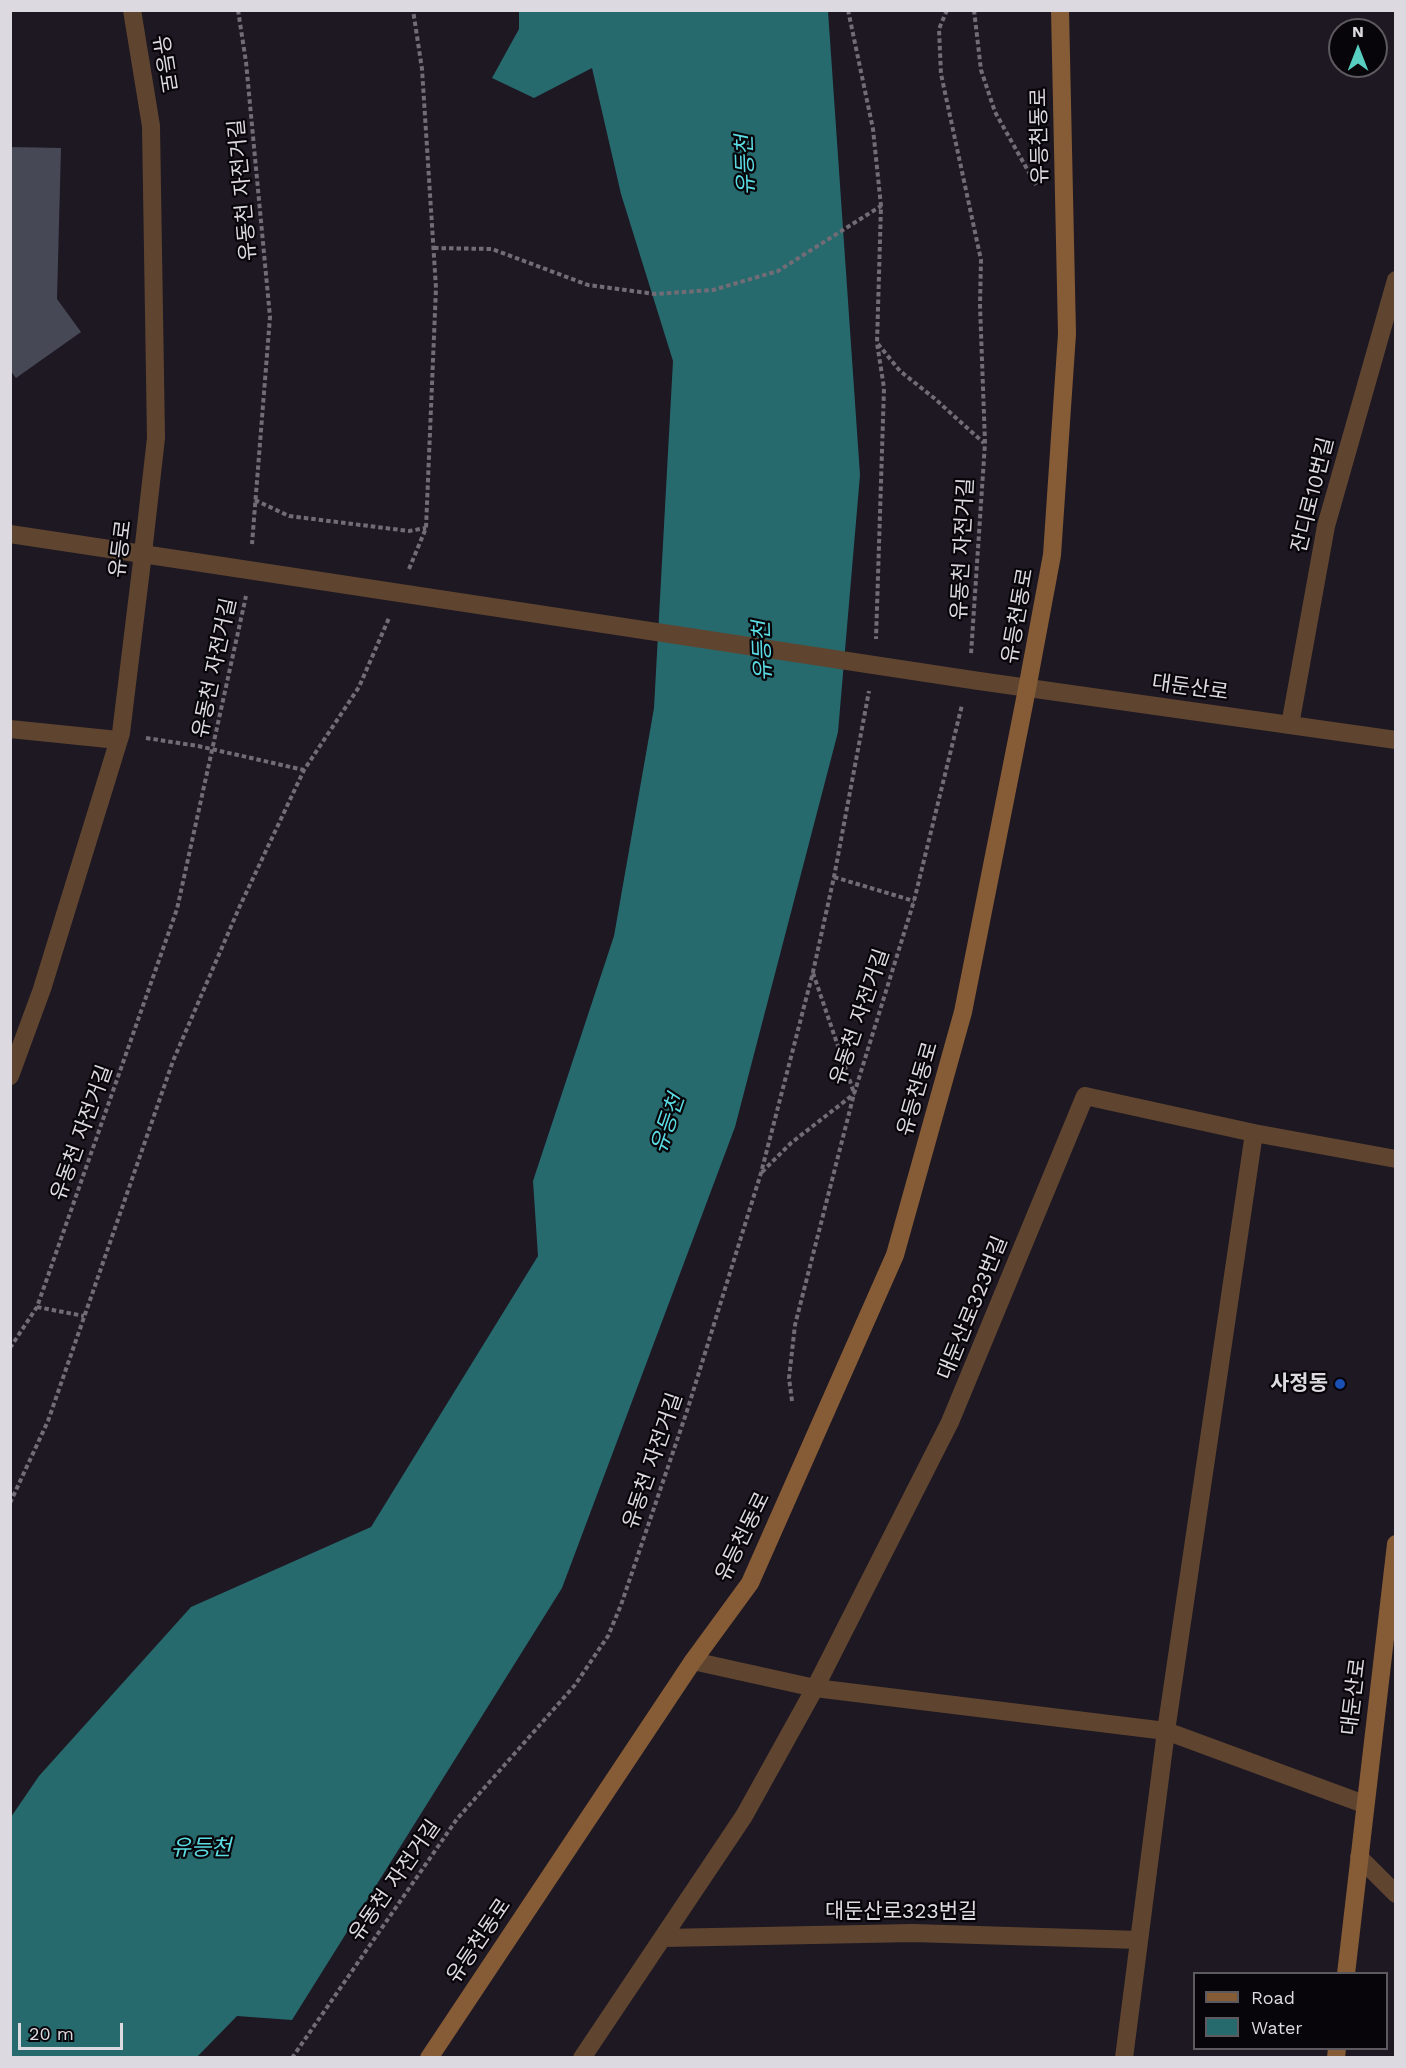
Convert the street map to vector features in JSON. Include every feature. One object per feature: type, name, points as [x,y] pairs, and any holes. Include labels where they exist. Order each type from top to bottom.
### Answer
[{"type":"main road","name":"유등천동로","points":[[429,2058],[693,1661],[750,1582],[894,1255],[963,1012],[1028,689],[1052,555],[1067,334],[1060,10]]},
{"type":"main road","name":"대둔산로","points":[[1346,1972],[1395,1544]]},
{"type":"street","name":"유등로","points":[[10,1076],[42,989],[121,733],[143,553],[156,438],[151,126],[132,10]]},
{"type":"street","name":"잔디로10번길","points":[[1290,725],[1326,526],[1395,280]]},
{"type":"street","name":"대둔산로","points":[[10,534],[1028,689],[1395,740]]},
{"type":"street","points":[[10,729],[118,740]]},
{"type":"street","name":"대둔산로323번길","points":[[582,2058],[744,1816],[815,1688],[950,1422],[1085,1096],[1254,1133],[1395,1159]]},
{"type":"street","points":[[1124,2058],[1166,1731],[1254,1133]]},
{"type":"street","points":[[693,1661],[815,1688],[1166,1731],[1364,1804]]},
{"type":"street","points":[[1359,1857],[1395,1894]]},
{"type":"street","name":"대둔산로323번길","points":[[663,1938],[914,1933],[1139,1940]]},
{"type":"path","name":"유동천 자전거길","points":[[238,10],[246,62],[270,318],[252,544]]},
{"type":"path","points":[[408,570],[426,528],[436,288],[422,69],[413,10]]},
{"type":"path","points":[[848,10],[873,129],[881,206],[877,343],[884,388],[876,646]]},
{"type":"path","name":"유동천 자전거길","points":[[947,10],[939,29],[941,74],[981,260],[980,305],[985,443],[971,657]]},
{"type":"path","points":[[975,10],[981,70],[995,112],[1038,187]]},
{"type":"path","points":[[434,248],[492,249],[588,285],[655,294],[713,290],[778,271],[881,206]]},
{"type":"path","points":[[877,343],[900,371],[985,443]]},
{"type":"path","points":[[255,500],[289,516],[409,531],[426,528]]},
{"type":"path","name":"유동천 자전거길","points":[[10,1348],[36,1307],[177,909],[247,590]]},
{"type":"path","points":[[10,1503],[48,1421],[173,1061],[239,908],[304,770],[359,687],[390,613]]},
{"type":"path","points":[[761,1173],[813,972],[834,877],[871,681]]},
{"type":"path","name":"유동천 자전거길","points":[[292,2058],[457,1819],[575,1685],[608,1636],[621,1605],[687,1411],[761,1173],[791,1143],[854,1094],[914,901],[963,702]]},
{"type":"path","points":[[143,738],[213,749],[304,770]]},
{"type":"path","points":[[834,877],[914,901]]},
{"type":"path","points":[[792,1401],[789,1378],[795,1325],[854,1094],[813,972]]},
{"type":"path","points":[[36,1307],[84,1316]]},
{"type":"water","name":"유등천","points":[[519,11],[828,11],[860,475],[838,732],[735,1127],[562,1588],[292,2020],[237,2016],[197,2057],[11,2058],[11,1817],[39,1776],[191,1607],[371,1527],[538,1256],[533,1181],[614,936],[654,708],[673,361],[621,194],[592,68],[534,98],[492,78],[519,29]]},
{"type":"building","points":[[10,147],[61,148],[57,299],[81,332],[16,378],[10,370]]},
{"type":"place","name":"사정동","points":[[1340,1384]]}]
